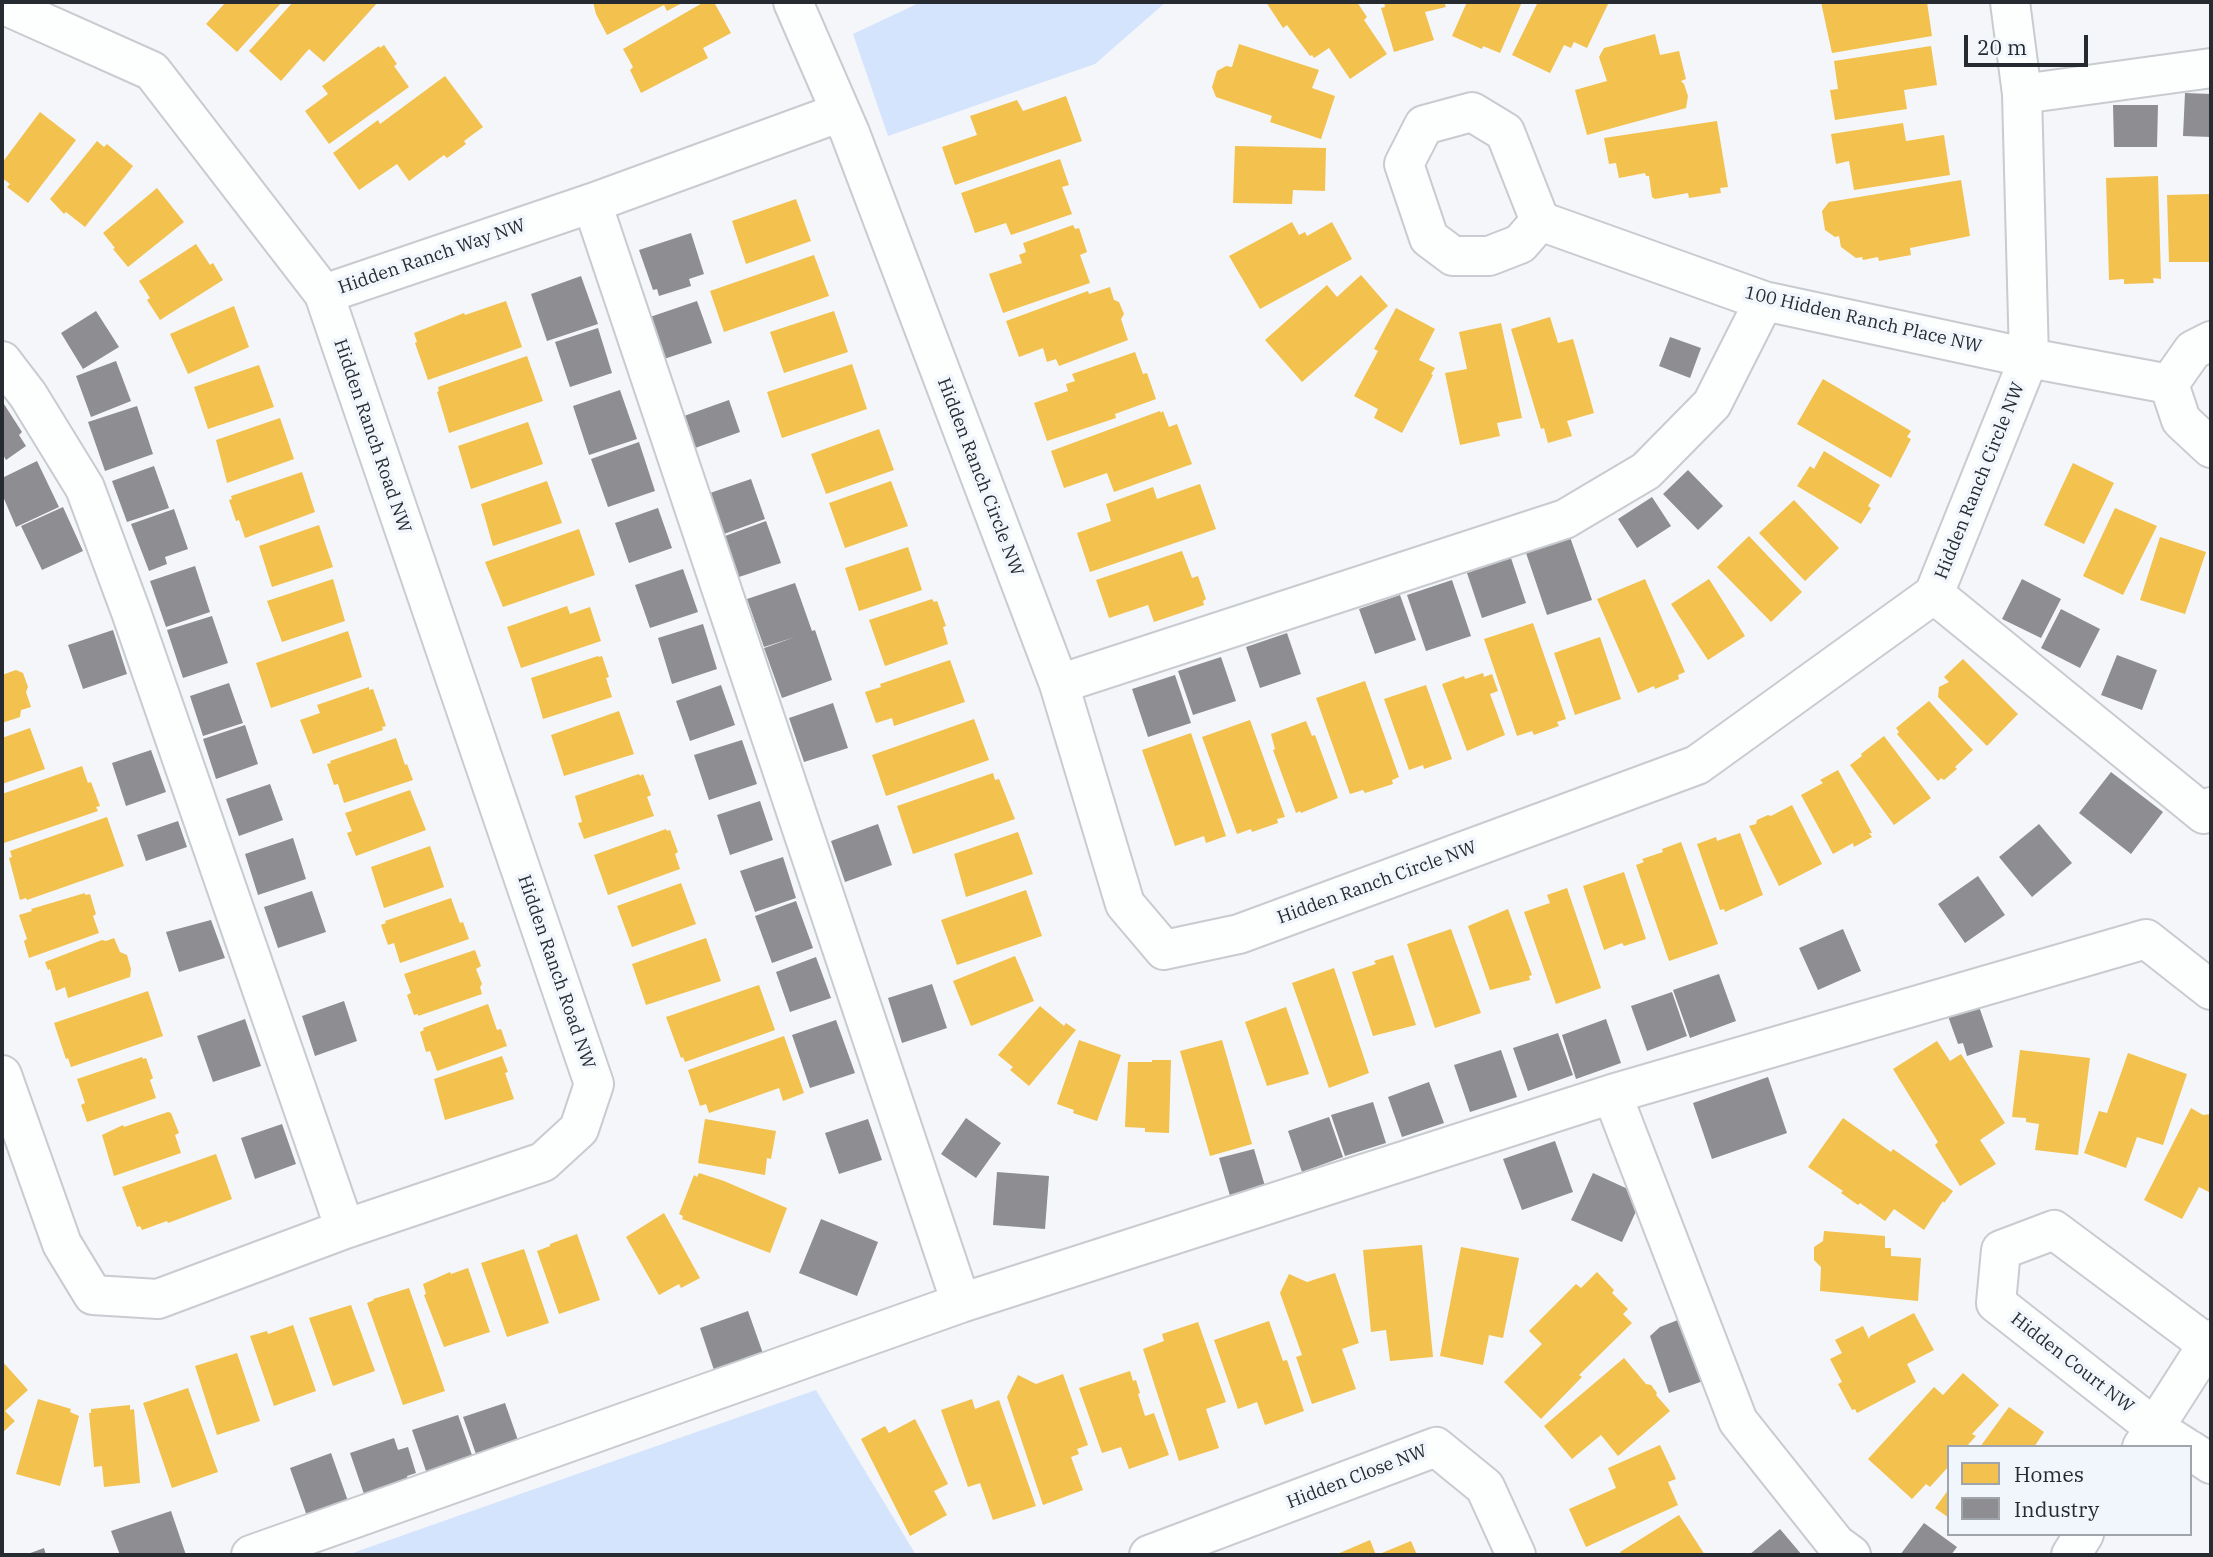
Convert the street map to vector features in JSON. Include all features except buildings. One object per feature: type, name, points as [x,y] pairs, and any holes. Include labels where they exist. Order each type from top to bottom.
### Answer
[{"type":"street","name":"Hidden Ranch Circle NW","points":[[793,2],[841,112],[1059,684],[1125,904],[1164,950],[1239,933],[1697,765],[1934,594],[2029,358],[2022,94],[2010,2]]},
{"type":"street","name":"Hidden Ranch Way NW","points":[[2,4],[152,71],[324,294],[592,203],[841,112]]},
{"type":"street","points":[[2022,94],[2211,68]]},
{"type":"street","points":[[592,203],[961,1303]]},
{"type":"street","name":"100 Hidden Ranch Place NW","points":[[1540,221],[1764,301],[2029,358],[2169,384]]},
{"type":"street","name":"Hidden Ranch Road NW","points":[[2,1075],[62,1244],[93,1295],[158,1299],[543,1161],[579,1129],[594,1084],[324,294]]},
{"type":"street","points":[[1059,684],[1565,519],[1646,471],[1712,404],[1764,301]]},
{"type":"street","points":[[2211,341],[2193,350],[2169,384],[2181,420],[2211,448]]},
{"type":"street","points":[[2,361],[29,395],[85,488],[131,612],[345,1230]]},
{"type":"street","points":[[1934,594],[2204,814],[2211,807]]},
{"type":"street","points":[[251,1555],[961,1303],[1612,1094],[2146,939],[2211,990]]},
{"type":"street","points":[[1612,1094],[1738,1421],[1836,1544],[1851,1555]]},
{"type":"street","name":"Hidden Court NW","points":[[2161,1440],[1996,1303],[2001,1250],[2054,1230],[2210,1343]]},
{"type":"street","points":[[2161,1440],[2210,1343]]},
{"type":"street","name":"Hidden Close NW","points":[[1173,1551],[1436,1447],[1485,1487],[1516,1555]]},
{"type":"street","points":[[2192,1451],[2211,1464]]},
{"type":"street","points":[[2071,1555],[2083,1536]]},
{"type":"shaded area","points":[[921,2],[1166,2],[1095,64],[888,136],[853,34]]},
{"type":"shaded area","points":[[816,1390],[916,1555],[347,1555],[685,1436]]}]
